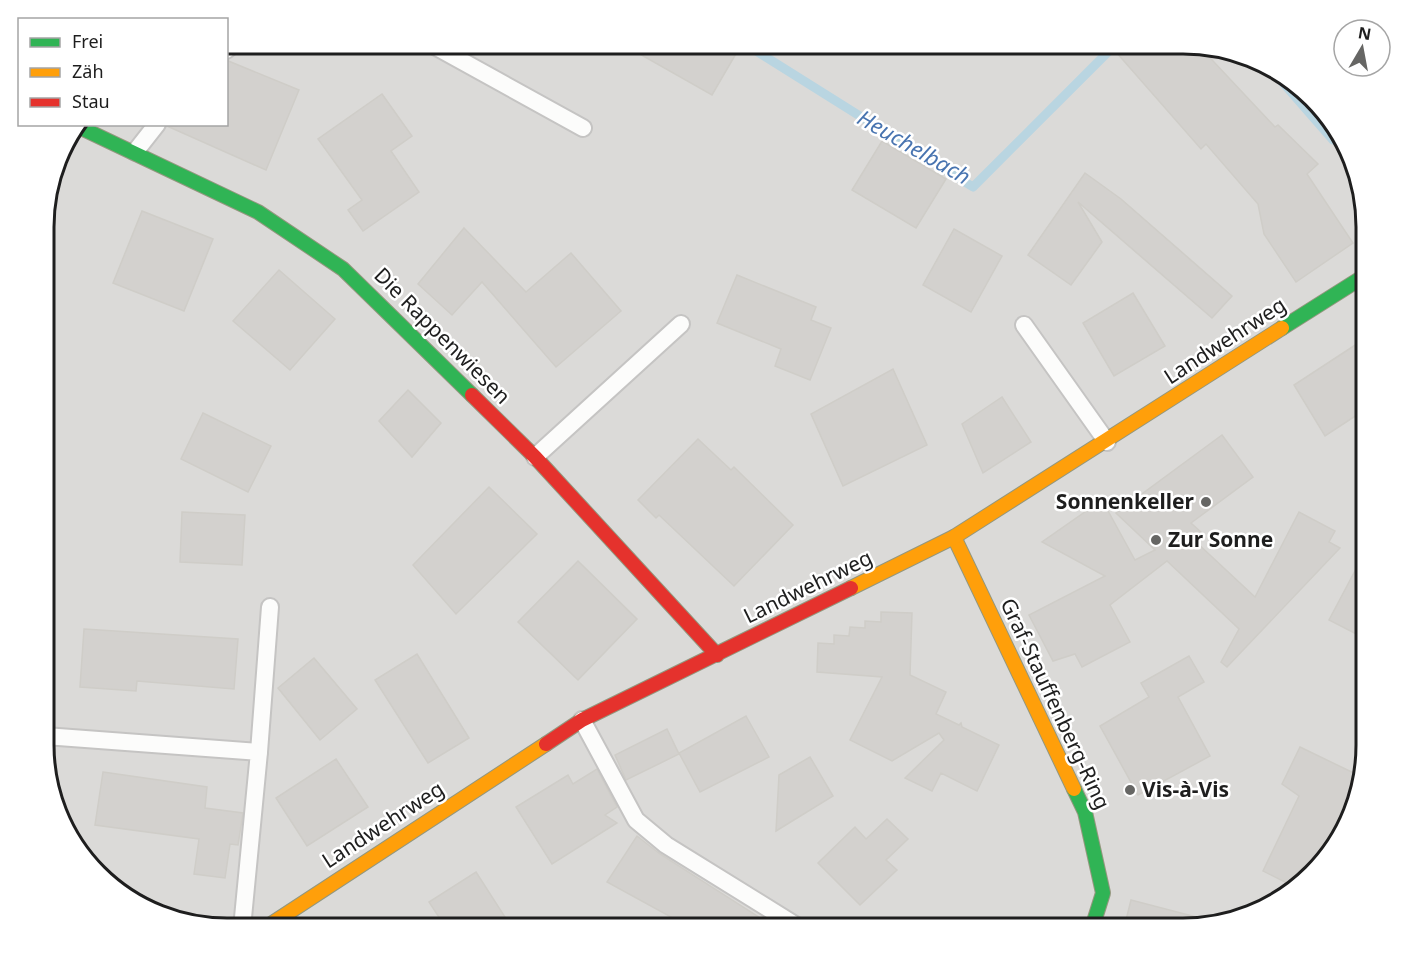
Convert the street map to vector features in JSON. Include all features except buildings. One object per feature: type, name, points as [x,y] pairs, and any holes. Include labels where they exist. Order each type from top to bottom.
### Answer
[{"type":"street","name":"Die Rappenwiesen","points":[[85,129],[258,212],[343,269],[534,457],[717,655]]},
{"type":"street","name":"Landwehrweg","points":[[280,918],[582,720],[954,537],[1107,442],[1356,281]]},
{"type":"street","name":"Graf-Stauffenberg-Ring","points":[[954,537],[1085,812],[1103,893],[1095,918]]},
{"type":"lane","points":[[450,54],[583,128]]},
{"type":"lane","points":[[135,152],[155,126]]},
{"type":"lane","points":[[534,457],[681,324]]},
{"type":"lane","points":[[1023,325],[1107,442]]},
{"type":"lane","points":[[243,918],[270,608]]},
{"type":"lane","points":[[582,720],[606,769],[636,820],[666,845],[784,918]]},
{"type":"lane","points":[[54,737],[259,752]]},
{"type":"shaded area","points":[[228,54],[1195,54],[1228,60],[1270,77],[1313,113],[1333,140],[1350,182],[1356,215],[1356,757],[1347,801],[1333,832],[1305,867],[1279,889],[1239,909],[1206,917],[215,918],[182,912],[140,895],[113,875],[97,859],[77,832],[63,801],[54,757],[54,227],[55,204],[67,161],[87,126],[228,126]]},
{"type":"waterway","name":"Heuchelbach","points":[[761,54],[973,187],[1106,54]]},
{"type":"waterway","name":"Heuchelbach","points":[[1293,95],[1333,140]]},
{"type":"traffic: fast","points":[[85,130],[258,212],[343,269],[472,395]]},
{"type":"traffic: fast","points":[[1282,328],[1356,281]]},
{"type":"traffic: fast","points":[[1074,789],[1085,812],[1103,893],[1095,918]]},
{"type":"traffic: slow","points":[[851,588],[954,537],[1282,328]]},
{"type":"traffic: slow","points":[[954,537],[1074,789]]},
{"type":"traffic: slow","points":[[280,918],[546,744]]},
{"type":"traffic: jam","points":[[472,395],[535,457],[717,655]]},
{"type":"traffic: jam","points":[[546,744],[582,720],[851,588]]},
{"type":"place","name":"Sonnenkeller","points":[[1206,502]]},
{"type":"place","name":"Zur Sonne","points":[[1156,540]]},
{"type":"place","name":"Vis-à-Vis","points":[[1130,790]]}]
